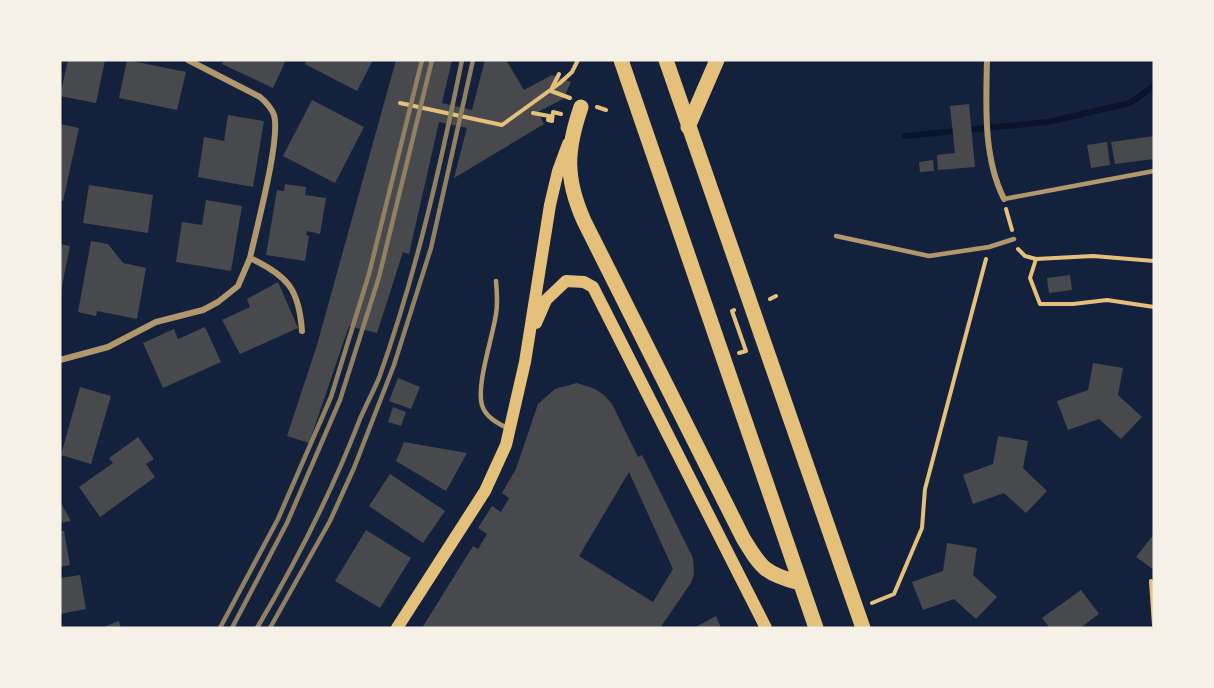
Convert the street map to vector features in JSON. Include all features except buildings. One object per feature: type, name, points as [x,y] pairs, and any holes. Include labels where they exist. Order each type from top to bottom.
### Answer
[{"type":"main road","points":[[621,60],[816,628]]},
{"type":"main road","points":[[666,60],[863,628]]},
{"type":"main road","points":[[688,127],[717,60]]},
{"type":"main road","points":[[397,628],[490,484],[504,451],[528,340],[550,206],[561,160],[581,107]]},
{"type":"main road","points":[[572,134],[570,167],[581,215],[743,538],[765,570],[800,583]]},
{"type":"main road","points":[[528,340],[546,300],[561,284],[574,280],[593,287],[766,628]]},
{"type":"street","points":[[60,360],[108,347],[156,322],[203,310],[218,302],[238,286],[250,258],[272,152],[275,132],[274,116],[269,105],[260,97],[188,60]]},
{"type":"street","points":[[987,60],[989,153],[998,187],[1004,199]]},
{"type":"street","points":[[250,258],[281,275],[292,287],[301,313],[302,331]]},
{"type":"lane","points":[[1004,199],[1154,171]]},
{"type":"lane","points":[[836,236],[929,256],[989,247],[1014,238]]},
{"type":"lane","points":[[496,281],[497,311],[483,383],[482,406],[496,423],[510,430]]},
{"type":"path","points":[[400,103],[502,125],[550,91],[572,72],[578,60]]},
{"type":"path","points":[[550,91],[559,74]]},
{"type":"path","points":[[533,113],[549,116],[548,120],[552,121],[553,112],[563,115]]},
{"type":"path","points":[[1004,199],[1014,238],[1021,254],[1036,259],[1093,256],[1154,261]]},
{"type":"path","points":[[856,609],[894,594],[922,528],[925,489],[989,247]]},
{"type":"path","points":[[1036,259],[1030,278],[1040,304],[1073,304],[1107,300],[1154,307]]},
{"type":"path","points":[[770,299],[776,296]]},
{"type":"path","points":[[735,310],[732,311],[746,351],[739,353]]},
{"type":"path","points":[[1151,581],[1154,625]]},
{"type":"waterway","points":[[905,136],[1048,122],[1130,103],[1154,86]]},
{"type":"railway","points":[[220,628],[278,519],[331,397],[369,274],[422,60]]},
{"type":"railway","points":[[232,628],[287,523],[340,400],[379,277],[432,60]]},
{"type":"railway","points":[[257,628],[313,526],[379,378],[426,220],[462,60]]},
{"type":"railway","points":[[270,628],[330,521],[354,468],[394,365],[431,248],[473,60]]}]
